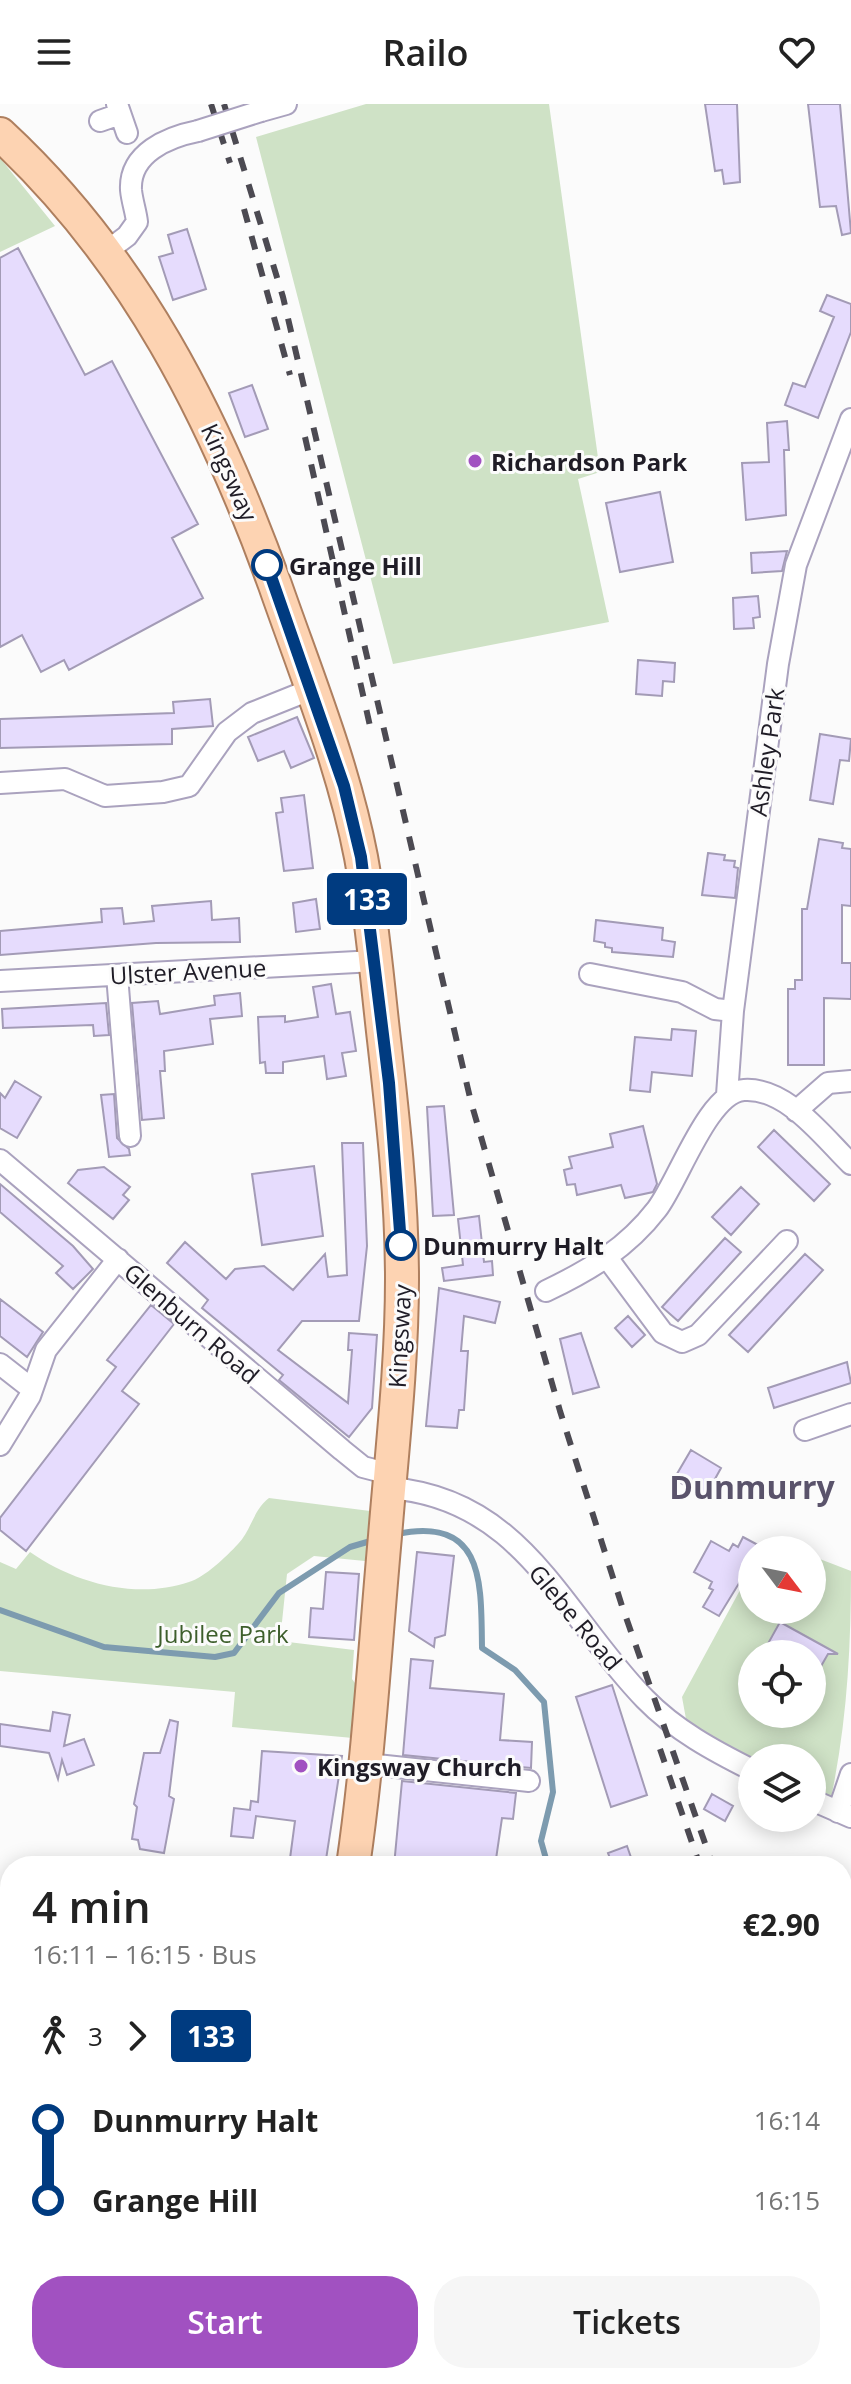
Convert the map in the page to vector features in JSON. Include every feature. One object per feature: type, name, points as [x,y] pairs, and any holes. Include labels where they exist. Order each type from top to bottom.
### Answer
[{"type":"main road","name":"Kingsway","points":[[0,134],[44,177],[107,251],[175,356],[242,493],[344,786],[361,857],[375,961],[402,1257],[400,1347],[390,1481],[367,1764],[354,1856]]},
{"type":"street","points":[[107,251],[127,236],[137,222],[131,190],[135,172],[145,153],[179,135],[286,104]]},
{"type":"street","points":[[100,121],[121,117]]},
{"type":"street","name":"Ashley Park","points":[[727,1095],[733,1011],[768,731],[796,565],[851,419]]},
{"type":"street","points":[[0,783],[65,779],[105,796],[163,792],[189,786],[227,732],[252,713],[312,689]]},
{"type":"street","name":"Ulster Avenue","points":[[0,981],[375,961]]},
{"type":"street","points":[[590,974],[682,992],[715,1009],[733,1011]]},
{"type":"street","points":[[117,975],[130,1136]]},
{"type":"street","points":[[796,1111],[828,1083],[851,1081]]},
{"type":"street","points":[[546,1291],[608,1259],[657,1208],[712,1110],[727,1095],[742,1090],[757,1091],[796,1111],[851,1164]]},
{"type":"street","name":"Glenburn Road","points":[[0,1160],[342,1450],[363,1467],[390,1481]]},
{"type":"street","points":[[608,1259],[663,1333],[682,1342],[698,1335],[787,1241]]},
{"type":"street","points":[[0,1445],[32,1389],[46,1350],[118,1259]]},
{"type":"street","points":[[0,1364],[32,1389]]},
{"type":"street","points":[[805,1430],[851,1414]]},
{"type":"street","name":"Glebe Road","points":[[390,1481],[457,1502],[497,1527],[660,1714],[738,1761]]},
{"type":"street","points":[[367,1764],[529,1781]]},
{"type":"street","points":[[844,1815],[851,1774]]},
{"type":"green space","points":[[366,104],[549,104],[600,472],[578,479],[609,622],[393,664],[256,137]]},
{"type":"green space","points":[[0,158],[55,226],[0,252]]},
{"type":"green space","name":"Jubilee Park","points":[[269,1498],[370,1511],[365,1561],[314,1556],[287,1574],[280,1641],[354,1650],[352,1679],[358,1687],[353,1738],[232,1727],[235,1692],[0,1671],[0,1562],[16,1569],[30,1552],[86,1580],[127,1589],[169,1587],[195,1580],[222,1560],[242,1539],[259,1508]]},
{"type":"green space","points":[[826,1561],[851,1571],[847,1685],[831,1798],[826,1795],[826,1744],[738,1744],[738,1750],[686,1719],[682,1697],[738,1594],[738,1624],[826,1624]]},
{"type":"building","points":[[705,104],[737,104],[740,182],[724,184],[722,170],[715,171]]},
{"type":"building","points":[[808,104],[840,104],[851,233],[842,235],[836,206],[820,207]]},
{"type":"building","points":[[187,229],[206,289],[173,300],[159,257],[173,253],[168,235]]},
{"type":"building","points":[[18,248],[85,375],[112,361],[198,524],[172,538],[203,598],[69,670],[64,660],[41,672],[22,635],[0,647],[0,258]]},
{"type":"building","points":[[827,295],[851,304],[851,332],[818,418],[785,405],[793,383],[805,387],[834,317],[820,311]]},
{"type":"building","points":[[252,385],[268,429],[245,437],[229,393]]},
{"type":"building","points":[[787,421],[789,450],[784,450],[786,515],[746,520],[742,463],[769,462],[767,423]]},
{"type":"building","points":[[660,492],[673,562],[620,572],[606,503]]},
{"type":"building","points":[[787,551],[782,571],[752,573],[751,553]]},
{"type":"building","points":[[758,596],[760,617],[753,618],[754,628],[734,629],[733,598]]},
{"type":"building","points":[[638,660],[675,663],[674,682],[663,681],[662,696],[636,694]]},
{"type":"building","points":[[210,699],[213,726],[172,729],[172,744],[0,748],[0,719],[174,713],[173,702]]},
{"type":"building","points":[[297,717],[314,758],[291,768],[284,751],[258,761],[248,737]]},
{"type":"building","points":[[820,734],[851,739],[849,761],[840,760],[833,804],[810,800]]},
{"type":"building","points":[[304,795],[313,868],[284,871],[276,813],[283,812],[281,798]]},
{"type":"building","points":[[819,839],[843,843],[842,848],[851,849],[851,906],[842,905],[842,963],[851,963],[851,999],[824,998],[824,1065],[788,1065],[788,989],[795,989],[795,980],[802,980],[802,909],[807,909]]},
{"type":"building","points":[[708,853],[725,855],[724,860],[735,861],[734,867],[738,868],[735,898],[702,895]]},
{"type":"building","points":[[316,899],[320,929],[296,932],[293,903]]},
{"type":"building","points":[[211,901],[212,920],[239,918],[240,942],[156,943],[0,955],[0,931],[102,922],[101,909],[122,908],[124,924],[154,921],[152,906]]},
{"type":"building","points":[[596,920],[663,928],[662,940],[675,942],[673,957],[612,952],[612,948],[605,947],[605,943],[594,941]]},
{"type":"building","points":[[331,984],[336,1014],[350,1012],[356,1051],[342,1053],[346,1076],[327,1079],[324,1056],[283,1062],[283,1073],[266,1073],[265,1062],[260,1063],[258,1017],[285,1016],[285,1022],[318,1017],[313,987]]},
{"type":"building","points":[[240,993],[242,1016],[210,1019],[213,1044],[164,1051],[165,1071],[160,1071],[164,1118],[142,1120],[132,1003],[158,1001],[160,1014],[215,1005],[214,996]]},
{"type":"building","points":[[106,1003],[109,1035],[94,1036],[93,1025],[3,1028],[2,1009]]},
{"type":"building","points":[[672,1029],[696,1031],[692,1076],[652,1072],[650,1092],[630,1090],[635,1037],[671,1040]]},
{"type":"building","points":[[15,1081],[41,1097],[17,1138],[0,1128],[0,1093],[5,1098]]},
{"type":"building","points":[[114,1094],[117,1138],[129,1149],[130,1155],[109,1157],[101,1095]]},
{"type":"building","points":[[444,1106],[454,1215],[433,1216],[427,1107]]},
{"type":"building","points":[[643,1126],[657,1184],[653,1192],[625,1198],[621,1185],[577,1195],[575,1184],[567,1185],[564,1170],[572,1168],[569,1157],[613,1147],[610,1134]]},
{"type":"building","points":[[774,1130],[830,1184],[814,1201],[758,1147]]},
{"type":"building","points":[[342,1143],[363,1143],[367,1246],[359,1321],[302,1321],[278,1350],[348,1403],[352,1350],[348,1350],[349,1333],[377,1335],[372,1408],[349,1437],[279,1380],[283,1375],[202,1308],[208,1300],[167,1263],[185,1242],[226,1279],[235,1269],[264,1266],[293,1290],[325,1254],[328,1277],[347,1275]]},
{"type":"building","points":[[314,1166],[323,1236],[262,1245],[252,1174]]},
{"type":"building","points":[[104,1167],[130,1187],[123,1195],[129,1200],[113,1219],[68,1183],[78,1170]]},
{"type":"building","points":[[0,1184],[73,1246],[93,1269],[73,1289],[56,1273],[63,1266],[0,1212]]},
{"type":"building","points":[[741,1187],[759,1204],[731,1235],[712,1217]]},
{"type":"building","points":[[479,1216],[484,1262],[492,1261],[493,1275],[444,1281],[442,1268],[463,1265],[458,1219]]},
{"type":"building","points":[[725,1238],[741,1252],[678,1321],[662,1307]]},
{"type":"building","points":[[805,1254],[823,1270],[748,1352],[729,1335]]},
{"type":"building","points":[[439,1288],[500,1302],[495,1323],[464,1316],[461,1351],[468,1351],[464,1410],[459,1410],[457,1428],[426,1426]]},
{"type":"building","points":[[0,1299],[43,1332],[27,1357],[0,1336]]},
{"type":"building","points":[[151,1305],[174,1324],[122,1391],[139,1404],[26,1551],[0,1530],[0,1518],[116,1367],[107,1360]]},
{"type":"building","points":[[628,1316],[645,1335],[632,1347],[615,1328]]},
{"type":"building","points":[[581,1333],[599,1387],[573,1394],[560,1339]]},
{"type":"building","points":[[847,1362],[851,1383],[774,1408],[768,1388]]},
{"type":"building","points":[[691,1450],[721,1468],[705,1497],[674,1479]]},
{"type":"building","points":[[711,1541],[729,1551],[733,1544],[738,1547],[738,1585],[719,1616],[703,1607],[713,1590],[709,1588],[712,1582],[694,1572]]},
{"type":"building","points":[[417,1552],[454,1556],[445,1635],[435,1638],[434,1647],[409,1631]]},
{"type":"building","points":[[326,1572],[359,1574],[354,1640],[309,1637],[311,1608],[323,1609]]},
{"type":"building","points":[[779,1624],[784,1624],[813,1640],[770,1640]]},
{"type":"building","points":[[826,1647],[838,1654],[828,1654],[826,1658]]},
{"type":"building","points":[[411,1659],[433,1661],[430,1688],[504,1694],[500,1740],[532,1742],[531,1768],[403,1755]]},
{"type":"building","points":[[612,1685],[647,1795],[611,1807],[576,1697]]},
{"type":"building","points":[[53,1712],[70,1715],[64,1746],[84,1739],[94,1765],[67,1775],[62,1760],[58,1779],[49,1753],[0,1746],[0,1724],[50,1731]]},
{"type":"building","points":[[170,1720],[178,1722],[169,1796],[174,1799],[164,1853],[140,1849],[138,1840],[132,1839],[137,1807],[134,1804],[144,1753],[160,1753]]},
{"type":"building","points":[[262,1751],[342,1756],[327,1856],[290,1856],[295,1821],[256,1816],[253,1838],[231,1836],[234,1808],[250,1810],[251,1801],[258,1802]]},
{"type":"building","points":[[402,1781],[516,1793],[513,1819],[502,1818],[496,1856],[395,1856]]},
{"type":"building","points":[[712,1794],[733,1806],[725,1821],[704,1809]]},
{"type":"building","points":[[627,1846],[630,1856],[609,1856],[608,1853]]},
{"type":"waterway","points":[[397,1534],[426,1531],[447,1535],[462,1545],[472,1560],[478,1579],[482,1648],[515,1670],[544,1702],[553,1792],[541,1841],[545,1856]]},
{"type":"waterway","points":[[0,1610],[104,1647],[215,1657],[234,1653],[279,1593],[350,1547],[374,1540]]},
{"type":"railway","points":[[211,104],[230,163]]},
{"type":"railway","points":[[224,104],[283,297],[471,1102],[560,1411],[622,1606],[710,1856]]},
{"type":"railway","points":[[244,209],[290,375]]},
{"type":"railway","points":[[305,437],[370,726]]},
{"type":"railway","points":[[660,1749],[697,1856]]},
{"type":"bus line","name":"133","points":[[267,565],[344,786],[361,857],[389,1083],[401,1245]]},
{"type":"place","name":"Richardson Park","points":[[475,461]]},
{"type":"place","name":"Grange Hill","points":[[267,565]]},
{"type":"place","name":"Dunmurry Halt","points":[[401,1245]]},
{"type":"place","name":"Kingsway Church","points":[[301,1766]]},
{"type":"district","name":"Dunmurry","points":[[752,1486]]}]
